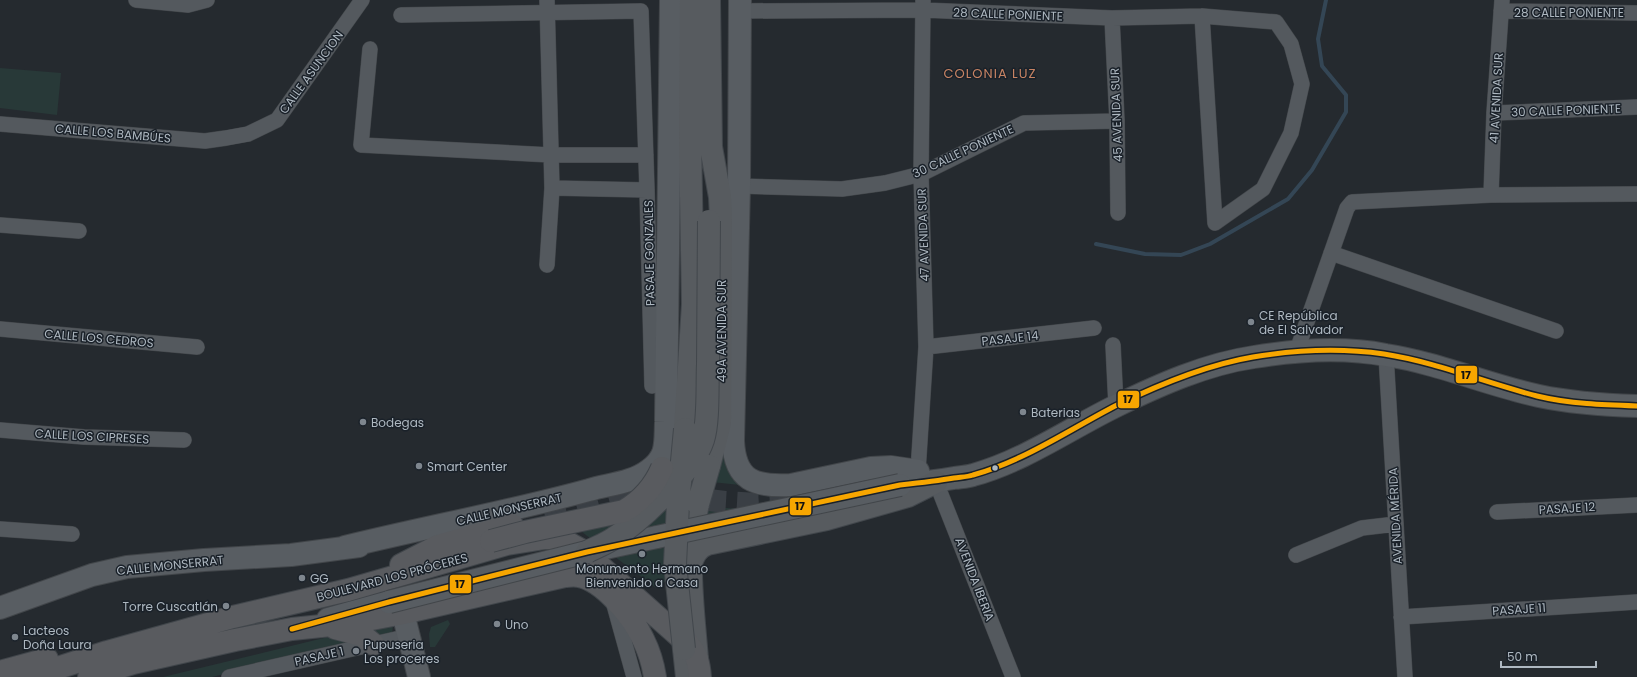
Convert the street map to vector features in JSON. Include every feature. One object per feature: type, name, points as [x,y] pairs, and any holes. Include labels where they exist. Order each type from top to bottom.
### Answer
[{"type":"highway","points":[[415,571],[449,554],[491,541],[525,532],[624,511],[634,505],[653,485],[663,461]]},
{"type":"highway","points":[[348,590],[438,546],[522,522]]},
{"type":"highway","name":"BOULEVARD LOS PRÓCERES","points":[[30,677],[107,652],[233,616],[348,590],[507,544],[545,538],[565,541],[583,551],[603,568],[688,644],[693,650],[692,665]]},
{"type":"highway","points":[[396,607],[565,576],[578,576],[591,580],[612,598],[636,625],[649,652],[655,677]]},
{"type":"highway","points":[[0,672],[113,642],[233,616]]},
{"type":"highway","points":[[89,677],[127,665],[292,629],[325,627],[339,628],[362,635],[373,644]]},
{"type":"highway","points":[[122,677],[164,657]]},
{"type":"main road","points":[[691,0],[690,148],[693,304],[685,429],[677,515],[675,564],[692,665]]},
{"type":"main road","name":"49A AVENIDA SUR","points":[[692,665],[690,565],[692,536],[698,504],[720,423],[721,390],[721,210],[711,147],[709,0]]},
{"type":"main road","points":[[587,552],[613,539],[664,494],[694,458],[703,440],[706,421],[708,384],[711,147]]},
{"type":"main road","points":[[690,565],[694,555],[700,547],[708,544],[828,519],[908,496],[928,476]]},
{"type":"street","points":[[136,0],[188,5],[207,0]]},
{"type":"street","name":"CALLE ASUNCION","points":[[226,138],[248,134],[277,120],[362,0]]},
{"type":"street","points":[[663,461],[666,422],[671,0]]},
{"type":"street","name":"28 CALLE PONIENTE","points":[[740,6],[923,5],[1112,18],[1202,16],[1276,22],[1291,44],[1302,84],[1291,134],[1263,189],[1215,223],[1202,16]]},
{"type":"street","name":"47 AVENIDA SUR","points":[[923,5],[921,174],[928,476]]},
{"type":"street","points":[[401,15],[547,6],[641,11],[647,190]]},
{"type":"street","points":[[547,6],[552,188],[547,265]]},
{"type":"street","name":"49A AVENIDA SUR","points":[[740,6],[739,186],[733,441],[735,457],[742,472],[748,479],[755,482],[780,485],[791,485],[871,468],[891,467],[928,476]]},
{"type":"street","name":"28 CALLE PONIENTE","points":[[1502,6],[1637,12]]},
{"type":"street","name":"41 AVENIDA SUR","points":[[1492,195],[1494,112],[1502,6]]},
{"type":"street","name":"45 AVENIDA SUR","points":[[1112,18],[1117,122],[1118,213]]},
{"type":"street","points":[[370,49],[361,145],[550,155],[646,155]]},
{"type":"street","name":"30 CALLE PONIENTE","points":[[1494,112],[1637,107]]},
{"type":"street","name":"30 CALLE PONIENTE","points":[[739,186],[842,189],[884,183],[921,174],[1024,123],[1117,122]]},
{"type":"street","name":"CALLE LOS BAMBÚES","points":[[0,124],[205,141],[226,138]]},
{"type":"street","name":"PASAJE GONZALES","points":[[552,188],[647,190],[652,386]]},
{"type":"street","points":[[1296,353],[1347,208],[1352,202],[1492,195],[1637,194]]},
{"type":"street","points":[[0,225],[79,231]]},
{"type":"street","points":[[1331,253],[1556,331]]},
{"type":"street","name":"PASAJE 14","points":[[926,347],[1094,328]]},
{"type":"street","name":"CALLE LOS CEDROS","points":[[0,329],[197,347]]},
{"type":"street","points":[[1113,345],[1116,406]]},
{"type":"street","points":[[864,482],[928,476],[972,476],[1013,460],[1116,406],[1202,370],[1230,361],[1296,353],[1356,351],[1386,355],[1435,366],[1538,396],[1581,403],[1637,406]]},
{"type":"street","name":"AVENIDA MÉRIDA","points":[[1386,355],[1405,677]]},
{"type":"street","name":"CALLE LOS CIPRESES","points":[[0,430],[84,437],[184,440]]},
{"type":"street","name":"CALLE MONSERRAT","points":[[345,547],[410,531],[502,512],[630,481],[663,461]]},
{"type":"street","points":[[292,629],[396,607],[587,552],[900,485],[928,476]]},
{"type":"street","name":"AVENIDA IBERIA","points":[[928,476],[1013,677]]},
{"type":"street","name":"PASAJE 12","points":[[1497,512],[1637,505]]},
{"type":"street","name":"CALLE MONSERRAT","points":[[0,608],[92,575],[127,567],[204,560],[290,555],[345,547],[393,543],[522,522],[545,516]]},
{"type":"street","points":[[1296,555],[1362,528],[1396,524]]},
{"type":"street","points":[[0,529],[72,534]]},
{"type":"street","points":[[612,598],[634,677]]},
{"type":"street","name":"PASAJE 11","points":[[1401,617],[1637,602]]},
{"type":"street","points":[[396,607],[409,636],[419,677]]},
{"type":"street","name":"PASAJE 1","points":[[229,677],[409,636]]},
{"type":"shaded area","points":[[0,68],[61,73],[57,115],[0,108]]},
{"type":"shaded area","points":[[729,438],[749,486],[712,482]]},
{"type":"shaded area","points":[[687,505],[686,567],[656,588],[582,532],[555,529]]},
{"type":"shaded area","points":[[707,507],[767,510],[705,524]]},
{"type":"shaded area","points":[[448,620],[450,624],[435,647],[430,647],[429,634],[431,627]]},
{"type":"shaded area","points":[[393,625],[392,635],[380,637],[364,630]]},
{"type":"shaded area","points":[[336,635],[359,640],[212,677],[163,677]]},
{"type":"waterway","points":[[1096,244],[1145,254],[1181,255],[1210,244],[1288,199],[1312,170],[1346,112],[1346,95],[1322,66],[1318,39],[1326,0]]},
{"type":"tunnel","points":[[545,516],[632,492],[667,487],[694,498],[725,502],[758,504],[787,502]]},
{"type":"transit line","name":"17","points":[[292,629],[389,602],[587,552],[900,485],[971,476],[1010,462],[1115,406],[1165,383],[1200,370],[1253,357],[1285,353],[1335,350],[1384,354],[1442,367],[1518,391],[1549,399],[1587,404],[1637,406]]},
{"type":"place","name":"CE República de El Salvador","points":[[1251,322]]},
{"type":"place","name":"Baterias","points":[[1023,412]]},
{"type":"place","name":"Bodegas","points":[[363,422]]},
{"type":"place","name":"Smart Center","points":[[419,466]]},
{"type":"place","name":"Monumento Hermano Bienvenido a Casa","points":[[642,554]]},
{"type":"place","name":"GG","points":[[302,578]]},
{"type":"place","name":"Torre Cuscatlán","points":[[226,606]]},
{"type":"place","name":"Uno","points":[[497,624]]},
{"type":"place","name":"Lacteos Doña Laura","points":[[15,637]]},
{"type":"place","name":"Pupuseria Los proceres","points":[[356,651]]},
{"type":"district","name":"COLONIA LUZ","points":[[990,73]]}]
